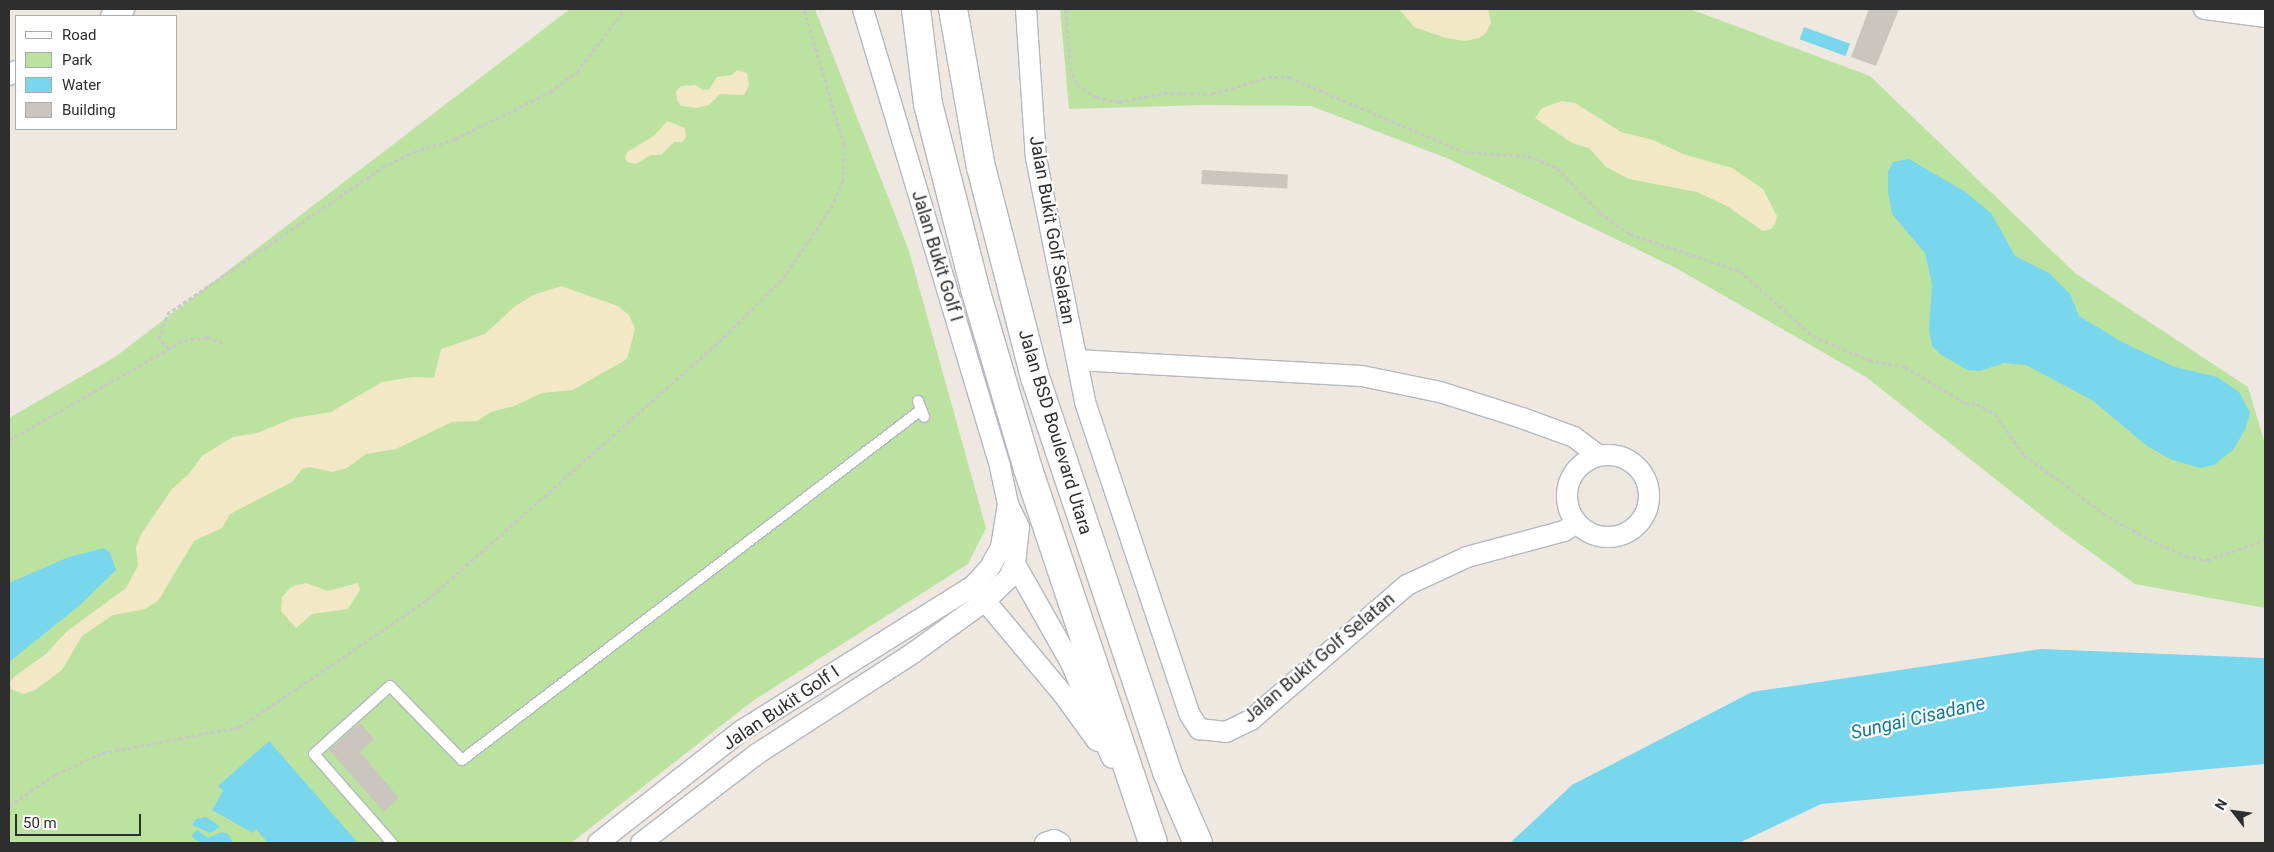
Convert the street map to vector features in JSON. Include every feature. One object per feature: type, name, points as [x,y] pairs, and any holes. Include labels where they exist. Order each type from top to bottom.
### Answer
[{"type":"main road","name":"Jalan BSD Boulevard Utara","points":[[916,9],[928,104],[975,289],[1028,469],[1153,843]]},
{"type":"main road","name":"Jalan BSD Boulevard Utara","points":[[953,9],[981,167],[1035,377],[1167,772],[1198,843]]},
{"type":"street","name":"Jalan Bukit Golf I","points":[[598,843],[741,732],[979,593],[1008,579],[1015,564],[1019,527],[1008,504],[1000,466],[863,9]]},
{"type":"street","name":"Jalan Bukit Golf Selatan","points":[[1026,9],[1036,158],[1085,402],[1193,722],[1204,732],[1226,732],[1250,720],[1407,585],[1468,557],[1564,531],[1577,524]]},
{"type":"street","points":[[2204,9],[2265,18]]},
{"type":"street","points":[[1077,360],[1362,376],[1440,392],[1480,404],[1574,438],[1599,456]]},
{"type":"street","points":[[1599,456],[1617,456],[1634,463],[1649,486],[1649,504],[1635,528],[1619,536],[1592,534],[1577,524],[1568,505],[1569,484],[1580,466],[1599,456]]},
{"type":"street","name":"Jalan Bukit Golf I","points":[[641,843],[757,754],[913,653],[979,593],[1001,547],[1008,504]]},
{"type":"street","points":[[1015,564],[1071,663],[1111,755],[1153,843]]},
{"type":"street","points":[[979,593],[1063,694],[1093,737],[1111,755]]},
{"type":"street","points":[[1045,843],[1054,840],[1060,843]]},
{"type":"lane","points":[[392,843],[314,754],[390,686],[462,760],[921,409]]},
{"type":"path","points":[[168,348],[159,339],[167,314],[383,167],[414,152],[455,139],[550,92],[577,72],[625,9]]},
{"type":"path","points":[[9,806],[56,774],[102,753],[240,727],[427,600],[719,342],[784,278],[831,208],[843,181],[844,145],[804,9]]},
{"type":"path","points":[[1066,9],[1070,68],[1077,85],[1096,97],[1119,102],[1164,93],[1212,94],[1268,77],[1289,77],[1464,152],[1528,156],[1556,168],[1600,212],[1630,234],[1740,271],[1813,336],[1869,360],[1904,367],[1965,402],[1977,404],[1995,414],[2024,455],[2109,517],[2154,542],[2186,556],[2207,560],[2265,540]]},
{"type":"path","points":[[9,440],[168,348],[196,336],[226,344]]},
{"type":"green space","points":[[570,9],[815,9],[909,251],[986,528],[968,564],[754,700],[571,843],[9,843],[9,418],[115,357]]},
{"type":"green space","points":[[1060,9],[1690,9],[1870,76],[2075,273],[2248,387],[2265,444],[2265,608],[2135,584],[2060,530],[1866,377],[1674,267],[1449,159],[1311,106],[1206,105],[1069,109]]},
{"type":"sand","points":[[1399,9],[1488,9],[1491,23],[1486,33],[1479,38],[1465,41],[1446,38],[1414,27]]},
{"type":"sand","points":[[737,70],[747,73],[749,85],[744,95],[720,94],[709,105],[697,108],[681,106],[677,100],[676,92],[681,86],[696,85],[702,90],[709,89],[717,77],[732,75]]},
{"type":"sand","points":[[1562,101],[1575,103],[1621,132],[1653,140],[1683,154],[1732,168],[1763,189],[1777,216],[1775,224],[1771,229],[1763,231],[1727,206],[1697,192],[1629,179],[1606,167],[1589,148],[1572,143],[1535,118],[1542,108]]},
{"type":"sand","points":[[667,121],[685,128],[686,137],[682,142],[674,142],[661,155],[651,155],[636,164],[627,162],[625,158],[627,152],[655,135]]},
{"type":"sand","points":[[561,286],[618,306],[629,315],[635,329],[627,359],[573,390],[542,393],[514,406],[491,412],[477,421],[452,422],[396,449],[366,454],[347,468],[332,472],[310,467],[302,469],[292,482],[230,514],[222,528],[194,541],[158,601],[145,609],[113,615],[82,636],[62,670],[35,690],[23,694],[11,689],[10,682],[15,676],[46,654],[66,632],[126,588],[138,566],[136,547],[142,533],[172,489],[189,474],[202,456],[233,437],[257,433],[294,418],[331,412],[382,382],[413,377],[434,378],[441,349],[485,334],[514,307],[533,295]]},
{"type":"sand","points":[[306,583],[328,591],[358,583],[360,590],[348,609],[312,614],[296,628],[281,611],[282,597],[291,587]]},
{"type":"water","points":[[1804,27],[1850,44],[1846,56],[1800,39]]},
{"type":"water","points":[[1909,159],[1964,191],[1991,213],[2015,256],[2049,273],[2070,294],[2079,316],[2122,342],[2175,367],[2217,377],[2239,392],[2250,412],[2246,428],[2233,450],[2214,465],[2200,468],[2172,460],[2147,446],[2092,400],[2026,365],[2004,363],[1980,371],[1967,370],[1940,354],[1932,346],[1929,329],[1932,284],[1925,253],[1892,214],[1888,192],[1888,171],[1893,162]]},
{"type":"water","points":[[104,548],[110,553],[116,570],[80,605],[9,662],[9,583],[69,557]]},
{"type":"water","name":"Sungai Cisadane","points":[[2041,649],[2265,658],[2265,764],[1821,804],[1739,843],[1510,843],[1572,785],[1752,692]]},
{"type":"water","points":[[269,741],[358,843],[268,843],[256,829],[253,833],[212,810],[223,791],[218,786]]},
{"type":"water","points":[[206,817],[220,827],[210,833],[192,825],[196,819]]},
{"type":"water","points":[[197,830],[208,838],[222,832],[228,834],[233,843],[200,843],[191,836]]},
{"type":"building","points":[[1869,9],[1899,9],[1876,66],[1851,57]]},
{"type":"building","points":[[1202,170],[1288,175],[1287,188],[1201,184]]},
{"type":"building","points":[[360,723],[374,739],[360,752],[399,798],[384,812],[329,750]]}]
